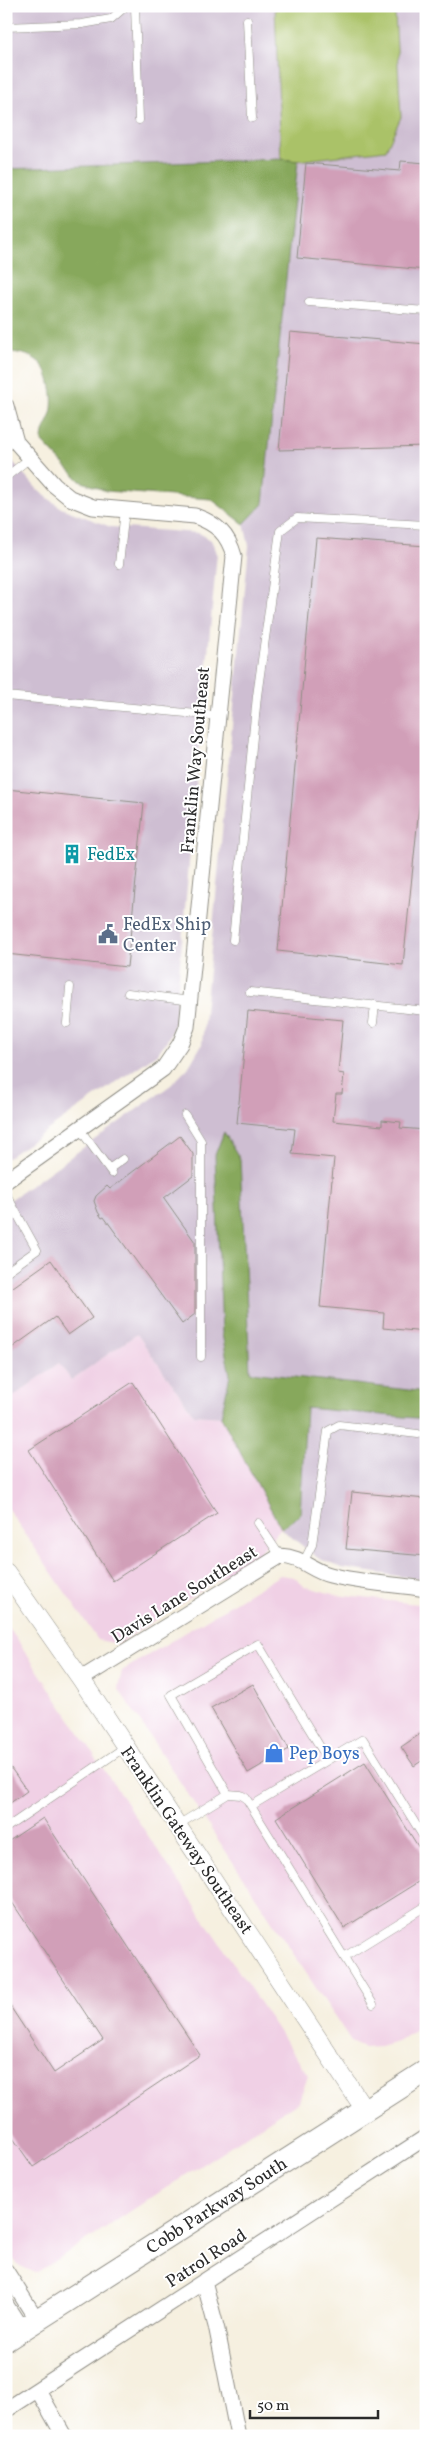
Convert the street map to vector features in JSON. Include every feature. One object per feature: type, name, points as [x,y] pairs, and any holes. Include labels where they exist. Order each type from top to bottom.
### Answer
[{"type":"main road","name":"Cobb Parkway South","points":[[22,2330],[426,2071]]},
{"type":"street","name":"Franklin Way Southeast","points":[[6,406],[16,442],[54,485],[70,498],[93,507],[195,516],[210,522],[221,530],[230,542],[234,556],[187,1027],[180,1044],[164,1069],[6,1181]]},
{"type":"street","name":"Davis Lane Southeast","points":[[81,1680],[280,1556],[292,1556],[329,1575],[426,1589]]},
{"type":"street","name":"Franklin Gateway Southeast","points":[[6,1572],[81,1680],[365,2110]]},
{"type":"street","name":"Patrol Road","points":[[6,2410],[426,2137]]},
{"type":"street","points":[[6,2271],[22,2330]]},
{"type":"street","points":[[204,2281],[217,2330],[238,2436]]},
{"type":"street","points":[[6,2305],[22,2330]]},
{"type":"street","points":[[38,2390],[64,2436]]},
{"type":"lane","points":[[6,27],[82,24],[111,19],[126,6]]},
{"type":"lane","points":[[135,6],[139,120]]},
{"type":"lane","points":[[247,20],[252,118]]},
{"type":"lane","points":[[309,302],[426,311]]},
{"type":"lane","points":[[6,477],[30,458]]},
{"type":"lane","points":[[119,564],[124,510]]},
{"type":"lane","points":[[233,940],[257,696],[280,531],[297,518],[426,525]]},
{"type":"lane","points":[[6,696],[218,716]]},
{"type":"lane","points":[[67,1023],[70,987]]},
{"type":"lane","points":[[250,992],[426,1011]]},
{"type":"lane","points":[[128,993],[191,1001]]},
{"type":"lane","points":[[373,1023],[376,1005]]},
{"type":"lane","points":[[185,1115],[201,1141],[201,1356]]},
{"type":"lane","points":[[79,1128],[110,1171],[124,1159]]},
{"type":"lane","points":[[6,1194],[37,1250],[6,1272]]},
{"type":"lane","points":[[304,1561],[312,1545],[328,1431],[339,1425],[418,1434]]},
{"type":"lane","points":[[258,1524],[280,1556]]},
{"type":"lane","points":[[228,1794],[171,1695],[258,1644],[328,1760]]},
{"type":"lane","points":[[251,1806],[363,1740],[426,1841]]},
{"type":"lane","points":[[6,1828],[124,1747]]},
{"type":"lane","points":[[177,1826],[228,1794],[240,1794],[246,1798],[374,2004]]},
{"type":"lane","points":[[344,1957],[426,1906]]},
{"type":"shaded area","points":[[6,6],[426,6],[426,1392],[249,1372],[240,1159],[222,1334],[230,1375],[221,1417],[194,1415],[137,1334],[71,1380],[59,1363],[6,1402],[6,1203],[171,1085],[188,1068],[202,1044],[249,546],[244,524],[263,504],[298,161],[386,150],[275,7],[281,159],[6,169],[6,39],[12,39],[14,17],[6,17]]},
{"type":"shaded area","points":[[6,454],[39,491],[61,508],[111,527],[199,533],[211,540],[217,553],[175,1019],[170,1036],[158,1053],[6,1159]]},
{"type":"shaded area","points":[[137,1334],[194,1415],[221,1417],[281,1528],[258,1554],[118,1644],[98,1640],[6,1506],[6,1402],[59,1363],[71,1380]]},
{"type":"shaded area","points":[[306,1407],[426,1419],[426,1580],[342,1568],[318,1558],[281,1529],[300,1515]]},
{"type":"shaded area","name":"Pep Boys","points":[[280,1575],[294,1577],[304,1586],[336,1595],[426,1605],[426,2024],[397,2042],[380,2047],[364,2048],[351,2041],[118,1688],[122,1671]]},
{"type":"shaded area","points":[[6,1623],[308,2075],[299,2101],[36,2273],[18,2265],[6,2248]]},
{"type":"green space","points":[[275,7],[395,14],[401,117],[386,150],[298,161],[281,159]]},
{"type":"green space","points":[[281,159],[298,161],[263,504],[244,524],[211,499],[106,491],[80,481],[42,442],[52,407],[51,386],[43,366],[28,355],[6,352],[6,169]]},
{"type":"green space","points":[[224,1132],[240,1159],[250,1372],[426,1392],[426,1419],[306,1408],[300,1515],[281,1528],[221,1417],[230,1375],[222,1334],[215,1155]]},
{"type":"building","points":[[401,161],[426,163],[426,270],[297,258],[306,163],[400,171]]},
{"type":"building","points":[[290,332],[426,344],[426,446],[279,450]]},
{"type":"building","points":[[316,538],[426,546],[426,738],[403,965],[278,951]]},
{"type":"building","name":"FedEx","points":[[6,789],[144,803],[127,967],[6,954]]},
{"type":"building","points":[[248,1011],[343,1020],[338,1073],[344,1074],[342,1094],[336,1094],[333,1121],[382,1126],[382,1120],[401,1122],[400,1128],[426,1130],[426,1332],[383,1328],[384,1313],[320,1307],[334,1158],[292,1154],[295,1129],[237,1123]]},
{"type":"building","points":[[180,1136],[193,1154],[193,1176],[164,1198],[195,1242],[195,1314],[182,1324],[104,1217],[102,1218],[94,1201],[96,1196],[107,1186],[110,1189]]},
{"type":"building","points":[[51,1260],[92,1318],[68,1335],[55,1317],[6,1352],[6,1292]]},
{"type":"building","points":[[133,1382],[217,1513],[113,1581],[29,1450]]},
{"type":"building","points":[[352,1492],[426,1499],[426,1556],[346,1549]]},
{"type":"building","points":[[253,1684],[289,1749],[248,1773],[211,1708]]},
{"type":"building","points":[[426,1730],[426,1758],[414,1766],[401,1747]]},
{"type":"building","points":[[6,1761],[27,1791],[6,1806]]},
{"type":"building","points":[[365,1762],[426,1859],[426,1877],[344,1928],[276,1818]]},
{"type":"building","points":[[43,1818],[200,2055],[33,2167],[6,2128],[6,2000],[54,2073],[103,2040],[6,1893],[6,1843]]},
{"type":"place","name":"FedEx","points":[[72,854]]},
{"type":"place","name":"FedEx Ship Center","points":[[108,934]]},
{"type":"place","name":"Pep Boys","points":[[274,1753]]}]
